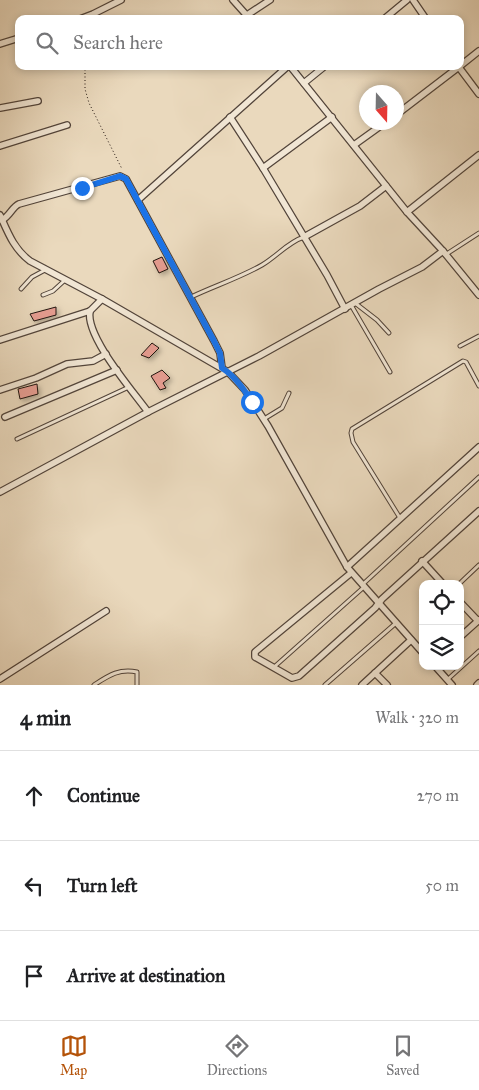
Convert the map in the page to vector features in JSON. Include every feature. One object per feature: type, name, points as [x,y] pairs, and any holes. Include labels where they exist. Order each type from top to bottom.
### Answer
[{"type":"street","points":[[90,15],[121,0]]},
{"type":"street","points":[[233,0],[247,15]]},
{"type":"street","points":[[251,15],[270,0]]},
{"type":"street","points":[[389,15],[407,0]]},
{"type":"street","points":[[413,0],[423,15]]},
{"type":"street","points":[[0,44],[15,39]]},
{"type":"street","points":[[464,62],[479,51]]},
{"type":"street","points":[[138,200],[284,70]]},
{"type":"street","points":[[293,70],[407,212],[479,295]]},
{"type":"street","points":[[304,83],[320,70]]},
{"type":"street","points":[[404,109],[454,70]]},
{"type":"street","points":[[462,70],[479,94]]},
{"type":"street","points":[[0,108],[38,100]]},
{"type":"street","points":[[230,117],[304,237],[350,306]]},
{"type":"street","points":[[263,168],[332,117]]},
{"type":"street","points":[[0,146],[67,125]]},
{"type":"street","points":[[354,145],[375,130]]},
{"type":"street","points":[[407,212],[479,155]]},
{"type":"street","points":[[222,368],[220,353],[126,179],[120,176],[19,204],[15,206],[10,214],[1,216],[16,249],[30,261],[228,372],[245,390],[264,420],[349,570],[419,649]]},
{"type":"street","points":[[304,237],[352,211],[386,186]]},
{"type":"street","points":[[0,492],[148,412],[228,372],[444,254]]},
{"type":"street","points":[[0,340],[90,311],[102,300]]},
{"type":"street","points":[[90,311],[89,316],[92,328],[106,354],[148,412]]},
{"type":"street","points":[[0,390],[36,378],[67,364],[97,360],[106,354]]},
{"type":"street","points":[[6,416],[117,370]]},
{"type":"street","points":[[479,447],[400,518],[349,570],[255,652],[257,658],[292,678],[299,676],[375,608],[422,561],[479,511]]},
{"type":"street","points":[[422,561],[439,580]]},
{"type":"street","points":[[464,606],[478,621],[464,634]]},
{"type":"street","points":[[0,679],[106,611]]},
{"type":"street","points":[[362,685],[411,640]]},
{"type":"street","points":[[438,670],[449,683]]},
{"type":"street","points":[[375,673],[386,685]]},
{"type":"lane","points":[[444,254],[479,233]]},
{"type":"lane","points":[[190,298],[254,269],[276,256],[291,243],[304,237]]},
{"type":"lane","points":[[21,289],[27,281],[46,270]]},
{"type":"lane","points":[[44,295],[53,291],[65,280]]},
{"type":"lane","points":[[350,306],[377,320],[389,333]]},
{"type":"lane","points":[[350,306],[390,372]]},
{"type":"lane","points":[[460,346],[479,336]]},
{"type":"lane","points":[[400,518],[353,442],[352,429],[463,361],[466,362],[479,386]]},
{"type":"lane","points":[[17,439],[130,387]]},
{"type":"lane","points":[[264,420],[282,408],[289,393]]},
{"type":"lane","points":[[273,668],[479,477]]},
{"type":"lane","points":[[463,580],[479,565]]},
{"type":"lane","points":[[325,685],[396,623]]},
{"type":"lane","points":[[449,683],[479,651]]},
{"type":"lane","points":[[94,685],[122,670],[137,672],[137,685]]},
{"type":"path","points":[[85,70],[89,103],[126,179]]},
{"type":"building","points":[[162,257],[168,269],[159,273],[153,261]]},
{"type":"building","points":[[56,307],[56,315],[34,321],[30,314]]},
{"type":"building","points":[[152,343],[159,348],[149,358],[141,355]]},
{"type":"building","points":[[162,370],[170,378],[163,383],[166,388],[160,390],[151,376]]},
{"type":"building","points":[[37,384],[38,394],[20,399],[18,389]]},
{"type":"route","points":[[82,188],[120,176],[126,179],[214,341],[220,353],[223,364],[222,368],[239,383],[252,402]]}]
